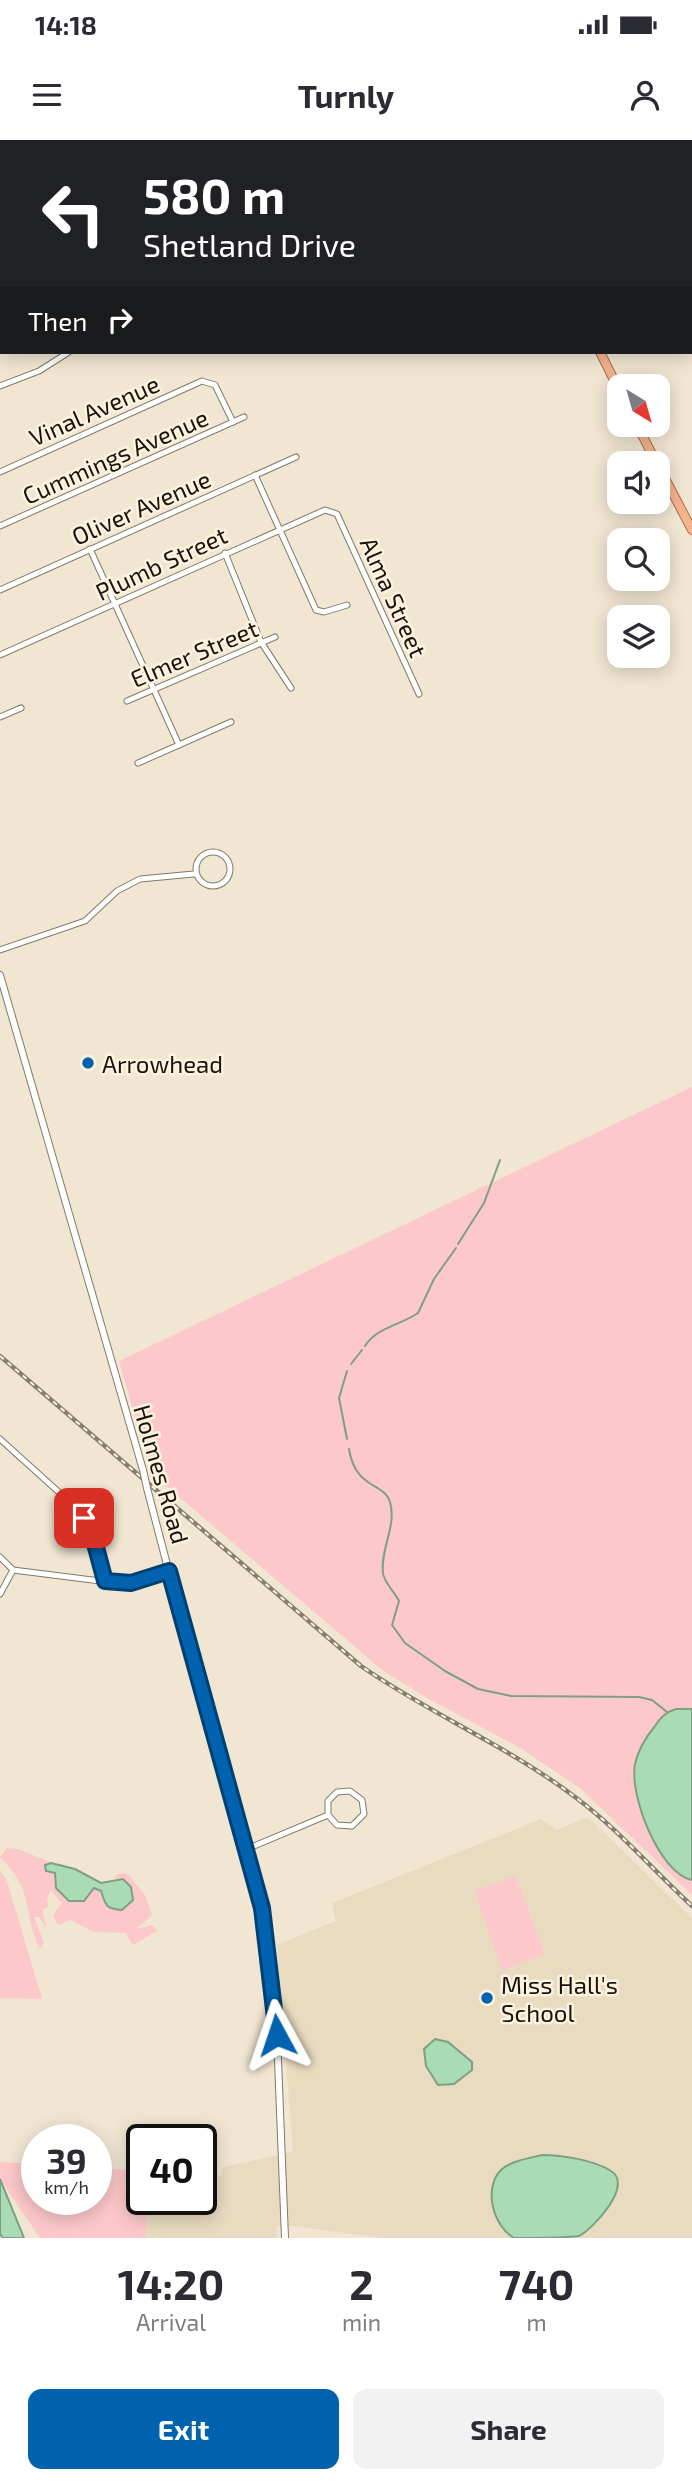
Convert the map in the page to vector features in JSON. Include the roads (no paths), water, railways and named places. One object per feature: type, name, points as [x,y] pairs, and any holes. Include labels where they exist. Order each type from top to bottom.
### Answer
[{"type":"highway","points":[[601,354],[611,374]]},
{"type":"highway","points":[[670,487],[692,530]]},
{"type":"street","points":[[0,386],[39,371],[66,354]]},
{"type":"street","name":"Vinal Avenue","points":[[0,472],[202,381],[215,385],[233,422]]},
{"type":"street","name":"Cummings Avenue","points":[[0,526],[244,417]]},
{"type":"street","name":"Oliver Avenue","points":[[0,590],[296,457]]},
{"type":"street","points":[[255,475],[319,612],[347,605]]},
{"type":"street","name":"Plumb Street","points":[[0,656],[279,529],[325,510],[337,514]]},
{"type":"street","name":"Alma Street","points":[[337,514],[419,694]]},
{"type":"street","points":[[90,549],[179,745]]},
{"type":"street","points":[[225,553],[261,642],[291,688]]},
{"type":"street","name":"Elmer Street","points":[[127,701],[275,637]]},
{"type":"street","points":[[0,717],[21,708]]},
{"type":"street","points":[[138,763],[232,722]]},
{"type":"street","points":[[0,950],[85,921],[117,891],[139,879],[194,874],[207,886],[215,886],[226,880],[230,864],[220,853],[210,852],[200,858],[194,874]]},
{"type":"street","name":"Holmes Road","points":[[0,975],[143,1470],[265,1921],[273,1986],[285,2238]]},
{"type":"street","points":[[0,1439],[79,1510],[94,1540],[105,1581]]},
{"type":"street","points":[[0,1557],[13,1570],[105,1581],[131,1583],[169,1571]]},
{"type":"street","points":[[0,1594],[13,1570]]},
{"type":"street","points":[[340,1791],[356,1793],[364,1804],[362,1817],[352,1826],[337,1825],[328,1815],[328,1801],[340,1791]]},
{"type":"street","points":[[247,1849],[328,1815]]},
{"type":"waterway","points":[[458,1244],[484,1203],[500,1160]]},
{"type":"waterway","points":[[365,1346],[383,1330],[418,1313],[434,1279],[456,1248]]},
{"type":"waterway","points":[[351,1364],[362,1350]]},
{"type":"waterway","points":[[347,1371],[339,1398],[347,1439]]},
{"type":"waterway","points":[[349,1449],[357,1471],[382,1491],[390,1502],[392,1511],[383,1573],[399,1601],[392,1625],[405,1643],[445,1671],[478,1689],[511,1696],[639,1697],[652,1700],[667,1712]]},
{"type":"railway","points":[[0,1356],[361,1666],[414,1700],[523,1762],[575,1797],[620,1836],[692,1906]]},
{"type":"place","name":"Arrowhead","points":[[88,1063]]},
{"type":"place","name":"Miss Hall's School","points":[[487,1998]]}]
